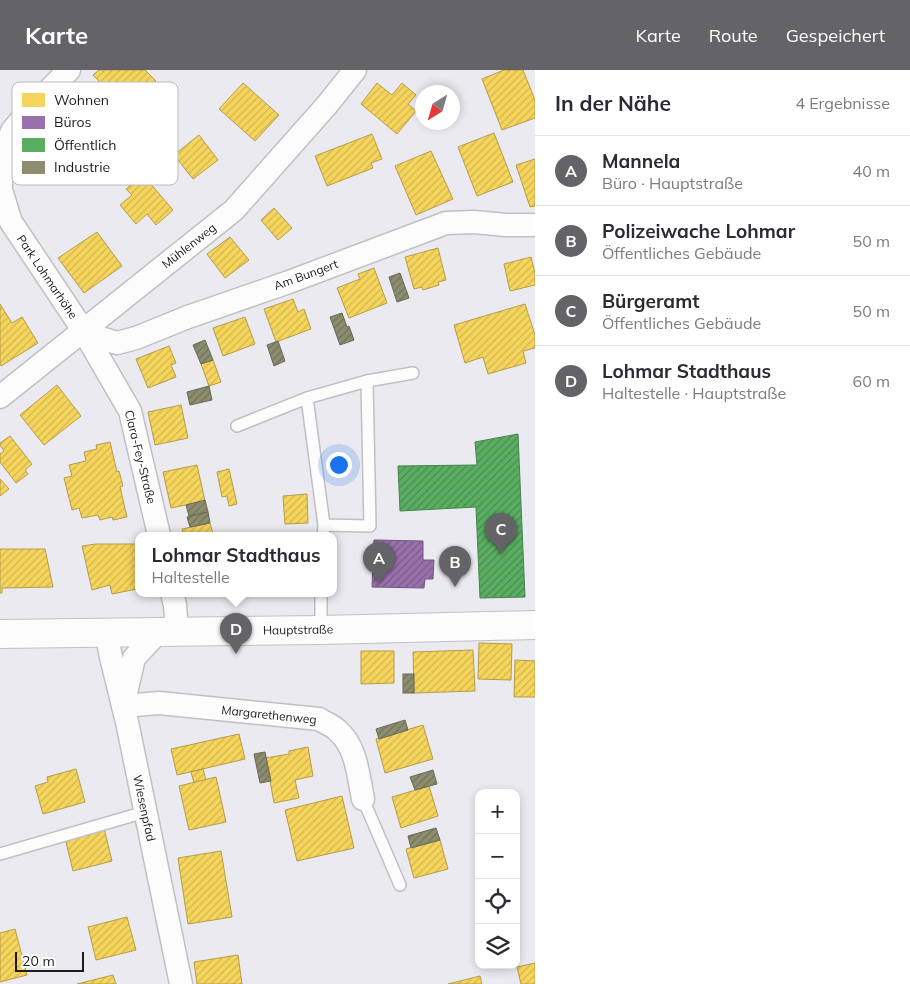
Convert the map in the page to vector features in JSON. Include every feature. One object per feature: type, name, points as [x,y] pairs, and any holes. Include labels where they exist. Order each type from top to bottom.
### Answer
[{"type":"main road","name":"Hauptstraße","points":[[0,634],[535,625]]},
{"type":"street","name":"Park Lohmarhöhe","points":[[57,82],[69,70]]},
{"type":"street","name":"Mühlenweg","points":[[0,397],[234,210],[327,105],[355,70]]},
{"type":"street","name":"Park Lohmarhöhe","points":[[12,131],[1,162],[0,189],[11,222],[83,330]]},
{"type":"street","name":"Am Bungert","points":[[83,330],[117,343],[136,338],[188,317],[289,282],[446,223],[474,222],[535,225]]},
{"type":"street","name":"Clara-Fey-Straße","points":[[83,330],[130,411],[158,532]]},
{"type":"street","points":[[122,706],[134,658],[168,631],[175,605],[173,597]]},
{"type":"street","name":"Wiesenpfad","points":[[106,632],[181,984]]},
{"type":"street","name":"Margarethenweg","points":[[122,706],[159,703],[320,719],[336,729],[346,739],[354,756],[364,799]]},
{"type":"lane","points":[[237,426],[307,398],[367,381],[413,373]]},
{"type":"lane","points":[[307,398],[324,530],[370,526],[367,381]]},
{"type":"lane","points":[[321,597],[321,630]]},
{"type":"lane","points":[[364,799],[400,885]]},
{"type":"lane","points":[[0,854],[145,812]]},
{"type":"building: Wohnen","points":[[99,70],[145,70],[156,81],[100,82],[93,75]]},
{"type":"building: Wohnen","points":[[504,70],[523,70],[535,100],[535,118],[502,130],[482,79]]},
{"type":"building: Wohnen","points":[[243,83],[279,115],[255,141],[219,109]]},
{"type":"building: Wohnen","points":[[377,83],[392,95],[402,83],[415,94],[408,104],[415,112],[397,134],[361,104]]},
{"type":"building: Wohnen","points":[[494,133],[513,182],[477,196],[458,147]]},
{"type":"building: Wohnen","points":[[372,134],[382,159],[371,163],[373,168],[327,186],[315,156]]},
{"type":"building: Wohnen","points":[[199,135],[218,160],[193,179],[178,160],[178,152]]},
{"type":"building: Wohnen","points":[[431,151],[453,199],[416,215],[395,166]]},
{"type":"building: Wohnen","points":[[535,159],[535,206],[530,207],[516,165]]},
{"type":"building: Wohnen","points":[[131,185],[152,185],[173,210],[156,225],[147,214],[136,224],[120,205],[132,195],[126,189]]},
{"type":"building: Wohnen","points":[[274,208],[292,228],[278,240],[261,220]]},
{"type":"building: Wohnen","points":[[97,232],[122,266],[84,293],[58,258]]},
{"type":"building: Wohnen","points":[[230,237],[249,260],[225,278],[207,254]]},
{"type":"building: Wohnen","points":[[438,248],[446,280],[438,282],[439,285],[423,290],[422,287],[414,289],[405,257]]},
{"type":"building: Wohnen","points":[[531,257],[535,273],[535,285],[510,291],[504,264]]},
{"type":"building: Wohnen","points":[[374,268],[387,303],[349,318],[337,288],[360,279],[358,274]]},
{"type":"building: Wohnen","points":[[293,299],[298,312],[304,309],[311,329],[276,342],[264,309]]},
{"type":"building: Wohnen","points":[[0,304],[12,323],[22,317],[38,343],[1,366],[0,364]]},
{"type":"building: Wohnen","points":[[525,304],[535,335],[535,348],[523,351],[526,363],[488,374],[483,357],[465,363],[454,325]]},
{"type":"building: Wohnen","points":[[245,317],[255,344],[223,356],[213,328]]},
{"type":"building: Wohnen","points":[[169,346],[176,363],[171,365],[176,377],[148,388],[136,359]]},
{"type":"building: Wohnen","points":[[213,360],[221,382],[209,386],[201,364]]},
{"type":"building: Wohnen","points":[[57,385],[81,416],[44,445],[20,415]]},
{"type":"building: Wohnen","points":[[181,405],[188,438],[155,445],[148,412]]},
{"type":"building: Wohnen","points":[[10,436],[32,464],[25,470],[28,474],[16,483],[0,462],[0,454],[4,451],[0,443]]},
{"type":"building: Wohnen","points":[[110,442],[117,472],[119,471],[123,486],[120,487],[127,517],[113,520],[112,517],[100,520],[98,515],[82,518],[79,508],[72,510],[64,478],[72,476],[69,465],[86,461],[84,452],[97,449],[96,445]]},
{"type":"building: Wohnen","points":[[197,465],[205,501],[171,508],[163,472]]},
{"type":"building: Wohnen","points":[[229,469],[237,504],[229,506],[227,496],[222,497],[217,472]]},
{"type":"building: Wohnen","points":[[0,479],[9,489],[0,496]]},
{"type":"building: Wohnen","points":[[307,494],[308,523],[285,524],[283,496]]},
{"type":"building: Wohnen","points":[[210,523],[212,532],[182,532],[182,529]]},
{"type":"building: Wohnen","points":[[135,544],[135,589],[112,594],[110,585],[92,590],[82,546]]},
{"type":"building: Wohnen","points":[[0,549],[45,549],[53,587],[2,588],[2,593],[0,593]]},
{"type":"building: Wohnen","points":[[479,643],[512,644],[511,680],[478,679]]},
{"type":"building: Wohnen","points":[[473,650],[475,691],[414,693],[413,652]]},
{"type":"building: Wohnen","points":[[361,651],[394,651],[394,683],[361,684]]},
{"type":"building: Wohnen","points":[[515,660],[535,661],[535,697],[514,697]]},
{"type":"building: Wohnen","points":[[423,725],[433,759],[385,773],[376,739]]},
{"type":"building: Wohnen","points":[[239,734],[245,759],[177,775],[171,749]]},
{"type":"building: Wohnen","points":[[308,747],[313,776],[295,780],[299,798],[274,803],[266,758],[289,754],[289,751]]},
{"type":"building: Wohnen","points":[[76,769],[85,802],[43,814],[35,786],[48,782],[47,777]]},
{"type":"building: Wohnen","points":[[203,769],[206,780],[194,783],[191,772]]},
{"type":"building: Wohnen","points":[[216,777],[226,822],[189,830],[179,786]]},
{"type":"building: Wohnen","points":[[429,786],[438,816],[401,828],[392,797]]},
{"type":"building: Wohnen","points":[[342,796],[354,848],[297,861],[285,810]]},
{"type":"building: Wohnen","points":[[104,828],[112,861],[73,871],[65,838]]},
{"type":"building: Wohnen","points":[[440,840],[448,869],[414,878],[406,849]]},
{"type":"building: Wohnen","points":[[221,851],[232,917],[188,924],[178,858]]},
{"type":"building: Wohnen","points":[[127,917],[136,950],[96,960],[88,927]]},
{"type":"building: Wohnen","points":[[15,929],[27,975],[0,982],[0,933]]},
{"type":"building: Wohnen","points":[[238,955],[242,984],[197,984],[194,962]]},
{"type":"building: Wohnen","points":[[535,963],[535,984],[521,984],[517,969],[520,969],[520,966]]},
{"type":"building: Wohnen","points":[[113,975],[116,984],[77,984]]},
{"type":"building: Wohnen","points":[[480,976],[482,984],[448,984]]},
{"type":"building: Büros","points":[[374,540],[423,541],[423,560],[434,560],[433,579],[425,579],[424,588],[372,587]]},
{"type":"building: Öffentlich","points":[[518,434],[525,597],[480,598],[476,507],[400,511],[398,466],[477,465],[475,442]]},
{"type":"building: Industrie","points":[[400,273],[409,298],[397,302],[389,277]]},
{"type":"building: Industrie","points":[[342,313],[354,340],[340,345],[330,317]]},
{"type":"building: Industrie","points":[[205,340],[213,360],[201,364],[193,345]]},
{"type":"building: Industrie","points":[[278,341],[285,361],[274,366],[267,345]]},
{"type":"building: Industrie","points":[[209,386],[212,400],[190,405],[187,392]]},
{"type":"building: Industrie","points":[[205,500],[208,512],[189,516],[186,505]]},
{"type":"building: Industrie","points":[[208,512],[210,523],[190,527],[187,517]]},
{"type":"building: Industrie","points":[[403,674],[414,674],[414,693],[403,693]]},
{"type":"building: Industrie","points":[[405,720],[408,730],[379,739],[376,729]]},
{"type":"building: Industrie","points":[[265,752],[271,781],[260,783],[254,754]]},
{"type":"building: Industrie","points":[[433,770],[437,784],[415,790],[410,777]]},
{"type":"building: Industrie","points":[[436,828],[440,840],[411,848],[408,836]]},
{"type":"place","name":"Bürgeramt","points":[[501,554]]},
{"type":"place","name":"Mannela","points":[[379,583]]},
{"type":"place","name":"Polizeiwache Lohmar","points":[[455,587]]},
{"type":"place","name":"Lohmar Stadthaus","points":[[236,654]]}]
